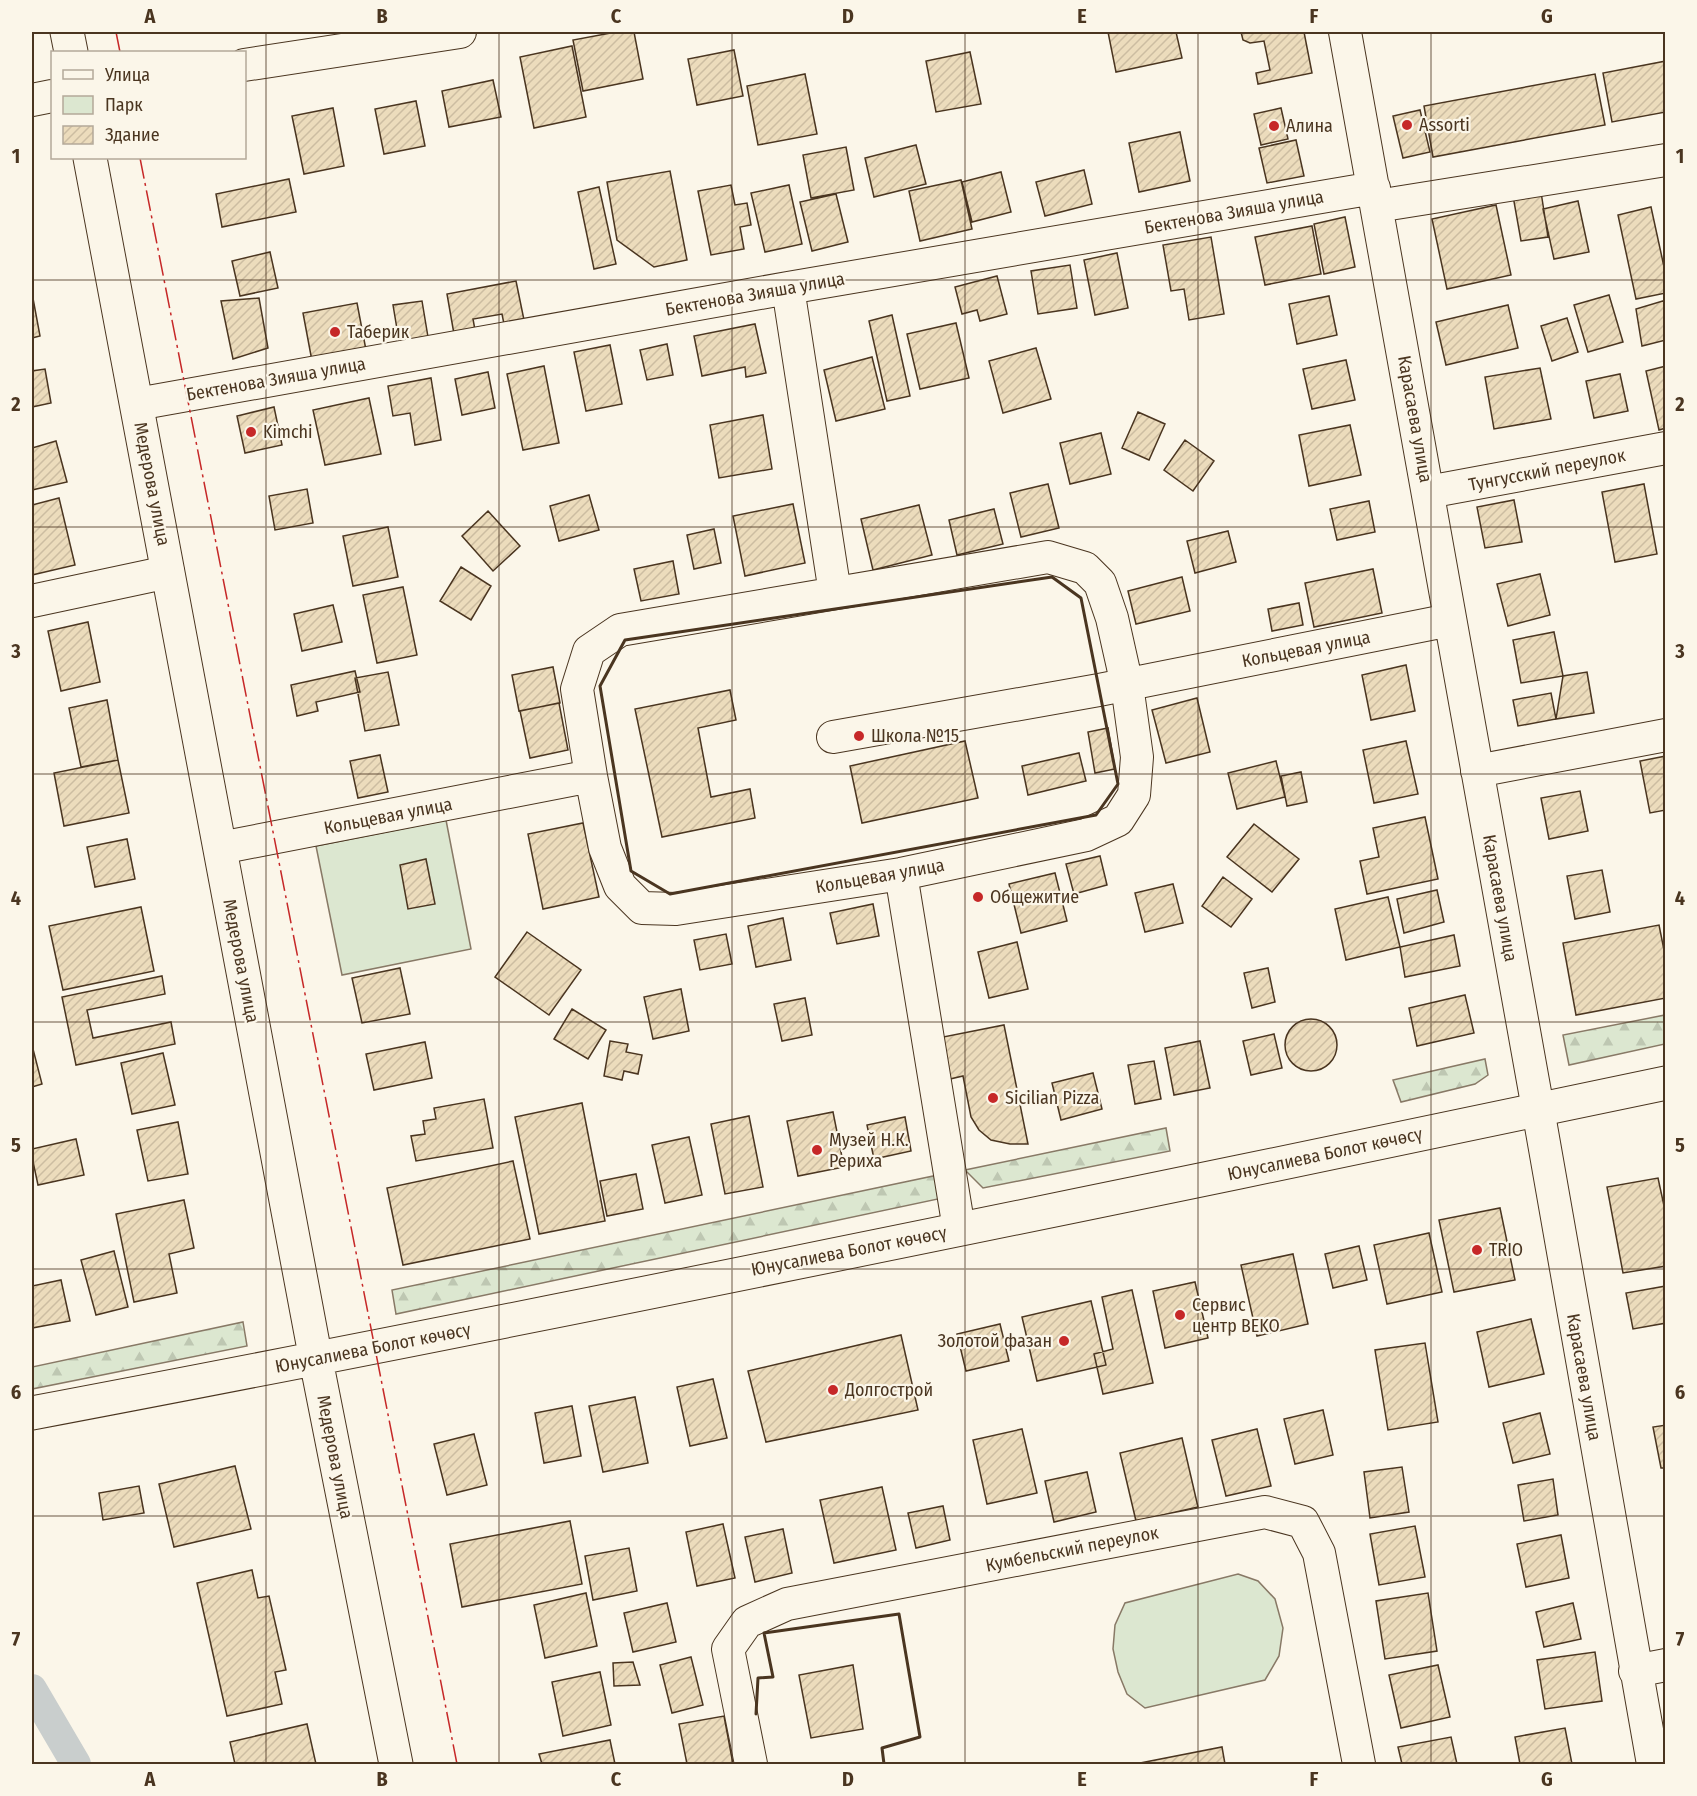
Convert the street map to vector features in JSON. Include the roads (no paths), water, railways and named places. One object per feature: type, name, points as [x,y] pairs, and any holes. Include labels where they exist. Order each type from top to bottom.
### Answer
[{"type":"main road","points":[[67,32],[70,51]]},
{"type":"main road","name":"Медерова улица","points":[[90,159],[316,1359],[396,1764]]},
{"type":"main road","name":"Юнусалиева Болот көчөсү","points":[[32,1413],[316,1359],[1232,1174],[1665,1083]]},
{"type":"street","points":[[246,65],[460,32]]},
{"type":"street","name":"Карасаева улица","points":[[1345,32],[1653,1764]]},
{"type":"street","points":[[32,99],[51,96]]},
{"type":"street","name":"Бектенова Зияша улица","points":[[137,404],[788,288],[1375,197],[1665,160]]},
{"type":"street","points":[[788,288],[835,593]]},
{"type":"street","name":"Тунгусский переулок","points":[[1428,492],[1665,448]]},
{"type":"street","name":"Кольцевая улица","points":[[1048,557],[1085,568],[1100,583],[1112,618],[1127,685],[1137,757],[1134,795],[1118,820],[1086,835],[901,874],[676,909],[642,908],[620,886],[605,848],[577,689],[589,651],[620,630],[835,593],[1048,557]]},
{"type":"street","points":[[32,601],[168,572]]},
{"type":"street","name":"Кольцевая улица","points":[[1127,685],[1450,620]]},
{"type":"street","points":[[833,737],[1127,685]]},
{"type":"street","points":[[1477,771],[1665,735]]},
{"type":"street","name":"Кольцевая улица","points":[[220,848],[591,776]]},
{"type":"street","points":[[901,874],[959,1229]]},
{"type":"street","name":"Кумбельский переулок","points":[[751,1764],[728,1649],[747,1622],[787,1604],[1265,1512],[1303,1522],[1319,1553],[1359,1764]]},
{"type":"street","points":[[1635,1671],[1665,1665]]},
{"type":"waterway","points":[[32,1689],[76,1764]]},
{"type":"place","name":"Assorti","points":[[1407,125]]},
{"type":"place","name":"Алина","points":[[1274,126]]},
{"type":"place","name":"Таберик","points":[[335,332]]},
{"type":"place","name":"Kimchi","points":[[251,432]]},
{"type":"place","name":"Школа №15","points":[[859,736]]},
{"type":"place","name":"Общежитие","points":[[978,897]]},
{"type":"place","name":"Sicilian Pizza","points":[[993,1098]]},
{"type":"place","name":"Музей Н.К. Рериха","points":[[817,1150]]},
{"type":"place","name":"TRIO","points":[[1477,1250]]},
{"type":"place","name":"Сервис центр BEKO","points":[[1180,1315]]},
{"type":"place","name":"Золотой фазан","points":[[1064,1341]]},
{"type":"place","name":"Долгострой","points":[[833,1390]]}]
